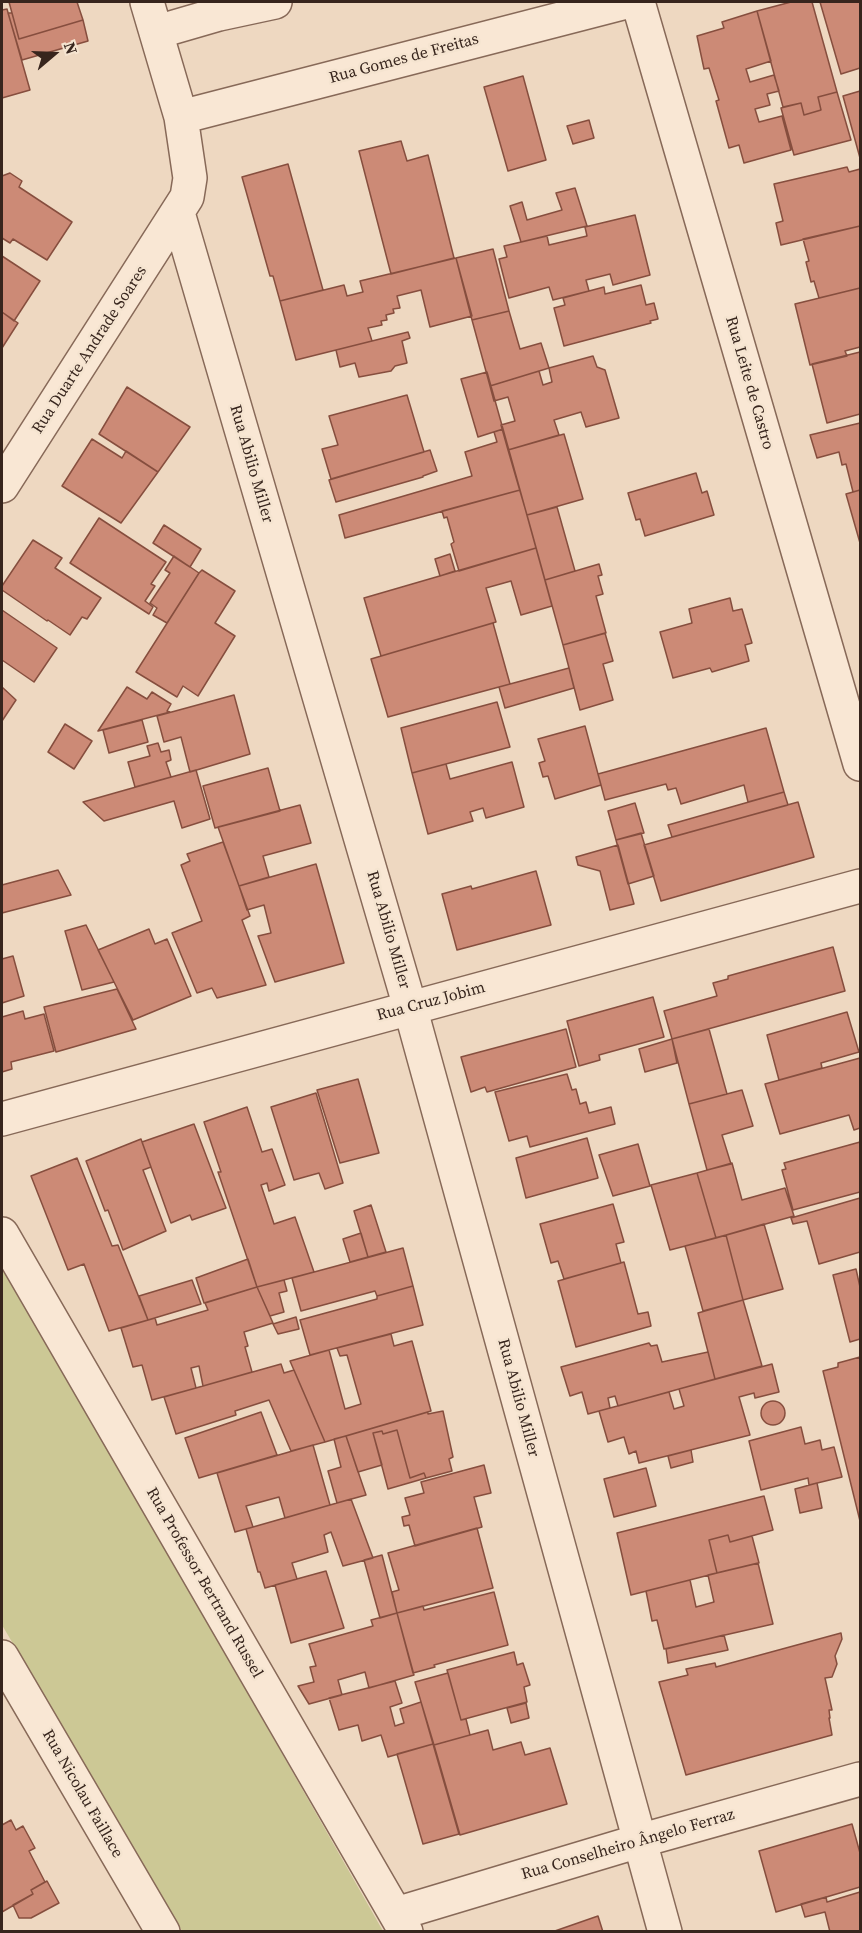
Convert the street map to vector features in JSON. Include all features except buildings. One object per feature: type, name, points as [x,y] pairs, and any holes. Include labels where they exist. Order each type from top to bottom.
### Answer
[{"type":"street","points":[[147,2],[181,117],[190,178],[187,197],[178,213]]},
{"type":"street","points":[[157,32],[217,8],[275,2]]},
{"type":"street","name":"Rua Gomes de Freitas","points":[[181,117],[626,2]]},
{"type":"street","name":"Rua Leite de Castro","points":[[638,2],[861,764]]},
{"type":"street","name":"Rua Duarte Andrade Soares","points":[[2,486],[178,213]]},
{"type":"street","name":"Rua Abilio Miller","points":[[178,213],[410,1007],[665,1932]]},
{"type":"street","name":"Rua Cruz Jobim","points":[[2,1119],[861,886]]},
{"type":"street","name":"Rua Professor Bertrand Russel","points":[[2,1234],[401,1923]]},
{"type":"street","name":"Rua Nicolau Faillace","points":[[2,1657],[163,1932]]},
{"type":"street","name":"Rua Conselheiro Ângelo Ferraz","points":[[401,1923],[639,1841],[861,1779]]},
{"type":"shaded area","points":[[2,1261],[383,1931],[182,1931],[2,1625]]}]
